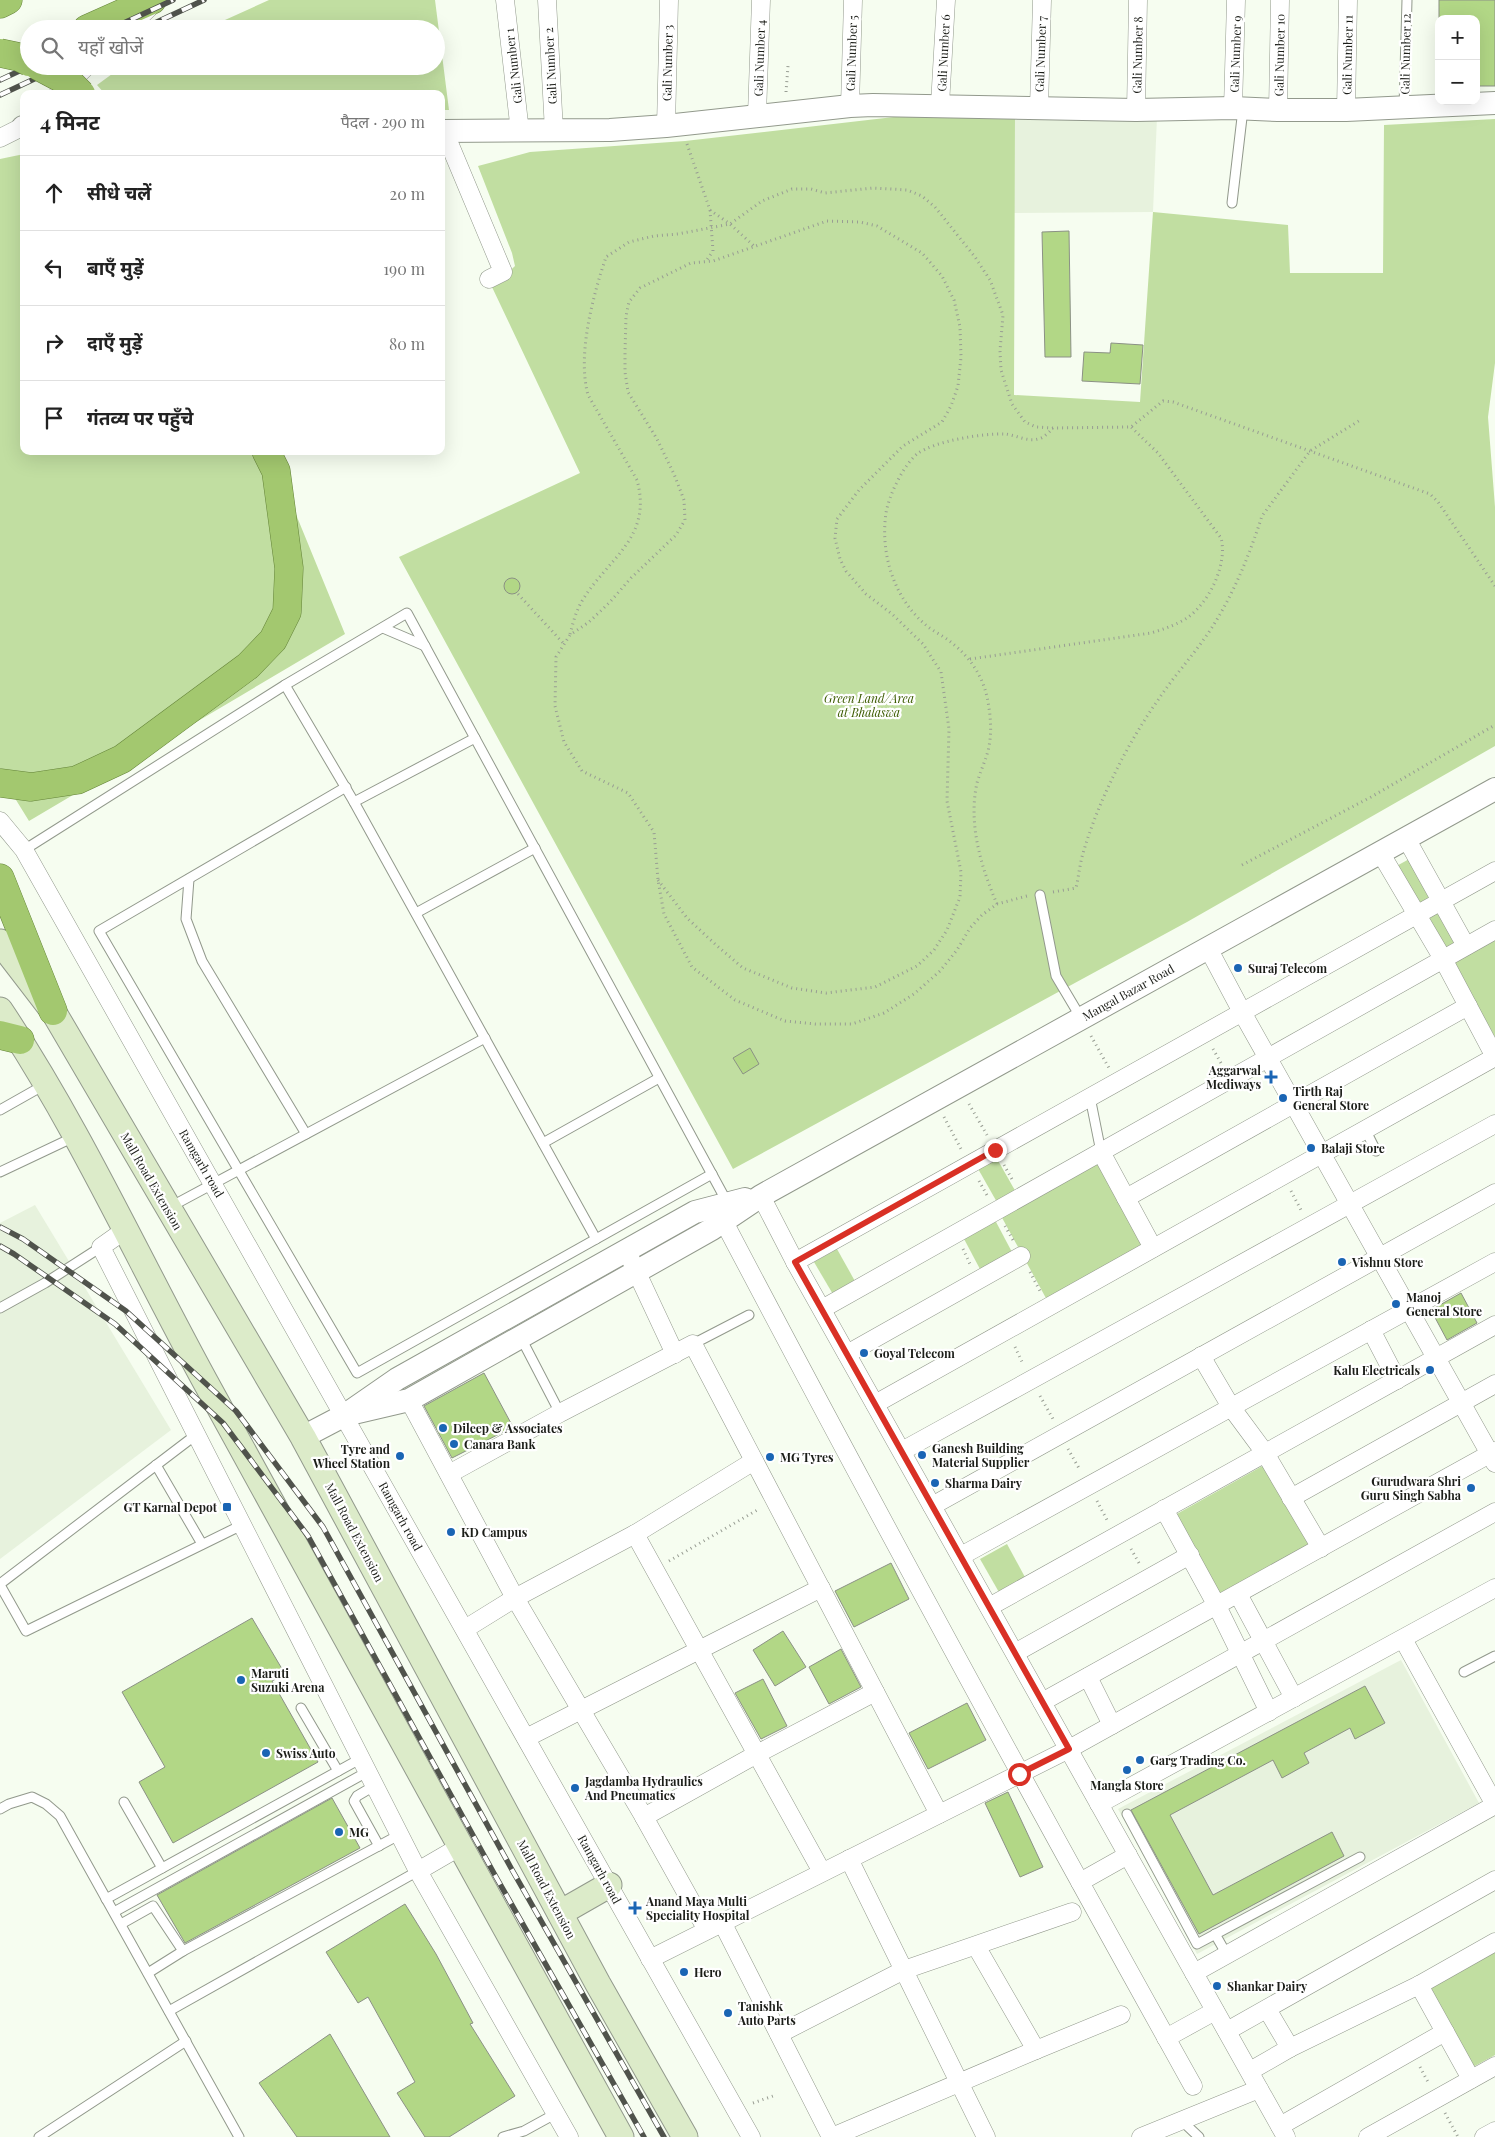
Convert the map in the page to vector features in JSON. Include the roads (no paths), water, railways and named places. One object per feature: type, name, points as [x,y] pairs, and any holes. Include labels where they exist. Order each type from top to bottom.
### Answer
[{"type":"highway","points":[[0,4],[8,0]]},
{"type":"highway","points":[[107,20],[152,0]]},
{"type":"highway","points":[[0,53],[20,58]]},
{"type":"highway","points":[[0,68],[20,59]]},
{"type":"highway","points":[[55,75],[70,83],[78,90]]},
{"type":"highway","points":[[0,783],[31,787],[77,780],[122,759],[248,666],[273,640],[287,612],[289,568],[276,471],[268,455]]},
{"type":"highway","points":[[0,878],[53,1011]]},
{"type":"main road","name":"Mall Road Extension","points":[[0,942],[53,1011],[303,1437],[560,1913],[685,2137]]},
{"type":"main road","points":[[0,1010],[9,1041],[46,1084],[76,1136],[190,1353],[621,2137]]},
{"type":"main road","points":[[560,1913],[609,1885]]},
{"type":"street","points":[[137,20],[158,0]]},
{"type":"street","name":"Gali Number 1","points":[[505,0],[520,132]]},
{"type":"street","name":"Gali Number 2","points":[[546,0],[554,132]]},
{"type":"street","name":"Gali Number 3","points":[[668,0],[673,126]]},
{"type":"street","name":"Gali Number 4","points":[[757,115],[762,0]]},
{"type":"street","name":"Gali Number 5","points":[[850,106],[853,0]]},
{"type":"street","name":"Gali Number 6","points":[[940,105],[946,0]]},
{"type":"street","name":"Gali Number 7","points":[[1039,108],[1042,0]]},
{"type":"street","name":"Gali Number 8","points":[[1136,110],[1138,0]]},
{"type":"street","name":"Gali Number 9","points":[[1236,0],[1238,108]]},
{"type":"street","name":"Gali Number 10","points":[[1278,110],[1280,0]]},
{"type":"street","name":"Gali Number 11","points":[[1346,110],[1348,0]]},
{"type":"street","points":[[62,90],[78,75]]},
{"type":"street","points":[[445,131],[554,132],[673,126],[850,106],[940,105],[1136,110],[1238,108],[1346,110],[1495,103]]},
{"type":"street","points":[[0,138],[20,129]]},
{"type":"street","points":[[445,138],[502,272],[489,280]]},
{"type":"street","name":"Mangal Bazar Road","points":[[728,1212],[761,1196],[1495,789]]},
{"type":"street","name":"Ramgarh road","points":[[0,821],[24,850],[345,1415],[751,2137]]},
{"type":"street","points":[[1406,838],[1466,946]]},
{"type":"street","points":[[875,1404],[1495,1057],[1443,959],[1380,852]]},
{"type":"street","points":[[795,1262],[1495,871]]},
{"type":"street","points":[[822,1309],[1495,930]]},
{"type":"street","points":[[1042,1702],[1321,1548],[1493,1456],[1349,1204],[1208,948]]},
{"type":"street","points":[[1126,1198],[1468,1006]]},
{"type":"street","points":[[902,1451],[1495,1124]]},
{"type":"street","points":[[1101,1152],[1153,1248]]},
{"type":"street","points":[[932,1506],[1495,1192]]},
{"type":"street","points":[[761,1196],[795,1262],[1283,2131],[1445,2032]]},
{"type":"street","points":[[303,1437],[345,1415],[397,1379],[695,1212],[728,1212]]},
{"type":"street","points":[[345,1415],[409,1400],[712,1229],[728,1212]]},
{"type":"street","points":[[728,1212],[788,1345],[1019,1774],[1193,2086]]},
{"type":"street","points":[[125,1230],[101,1247],[399,1835],[569,2137]]},
{"type":"street","points":[[626,1251],[676,1354]]},
{"type":"street","points":[[847,1354],[1021,1256]]},
{"type":"street","points":[[961,1556],[1495,1262]]},
{"type":"street","points":[[989,1607],[1495,1325]]},
{"type":"street","points":[[1371,1330],[1397,1380]]},
{"type":"street","points":[[449,1474],[560,1413],[693,1344],[939,1814]]},
{"type":"street","points":[[1201,1356],[1231,1407],[1265,1453],[1321,1548]]},
{"type":"street","points":[[1291,1498],[1495,1384]]},
{"type":"street","points":[[409,1400],[514,1598],[644,1817],[714,1926],[779,2034],[832,2137],[1121,2015]]},
{"type":"street","points":[[465,1629],[514,1598],[635,1534],[754,1461]]},
{"type":"street","points":[[1164,1509],[1217,1606],[1269,1712]]},
{"type":"street","points":[[650,1958],[1069,1749],[1495,1512]]},
{"type":"street","points":[[635,1534],[822,1872]]},
{"type":"street","points":[[1015,1653],[1190,1555]]},
{"type":"street","points":[[526,1738],[821,1588]]},
{"type":"street","points":[[1100,1804],[1495,1588]]},
{"type":"street","points":[[1238,1594],[1294,1698]]},
{"type":"street","points":[[1194,1973],[1495,1805],[1403,1639]]},
{"type":"street","points":[[1088,1677],[1112,1725]]},
{"type":"street","points":[[644,1817],[757,1754],[875,1692]]},
{"type":"street","points":[[418,1871],[461,1846]]},
{"type":"street","points":[[1080,1882],[1128,1856]]},
{"type":"street","points":[[848,1859],[986,2137]]},
{"type":"street","points":[[1227,2032],[1495,1880]]},
{"type":"street","points":[[779,2034],[904,1970],[1072,1912]]},
{"type":"street","points":[[1250,2071],[1290,2048],[1419,1985],[1495,1942]]},
{"type":"street","points":[[976,1946],[1036,2050]]},
{"type":"street","points":[[1419,1985],[1471,2079]]},
{"type":"street","points":[[1266,2009],[1290,2048]]},
{"type":"street","points":[[1166,2038],[1216,2011]]},
{"type":"street","points":[[1368,2137],[1495,2066]]},
{"type":"street","points":[[1142,2137],[1259,2089]]},
{"type":"street","points":[[1484,2137],[1495,2131]]},
{"type":"lane","name":"Gali Number 12","points":[[1404,108],[1407,0]]},
{"type":"lane","points":[[1232,203],[1238,108]]},
{"type":"lane","points":[[24,850],[286,685],[407,614],[712,1174],[728,1212]]},
{"type":"lane","points":[[383,628],[425,646]]},
{"type":"lane","points":[[286,685],[346,787],[596,1239]]},
{"type":"lane","points":[[354,802],[475,738]]},
{"type":"lane","points":[[346,787],[98,931],[357,1373],[712,1174]]},
{"type":"lane","points":[[416,913],[535,848]]},
{"type":"lane","points":[[189,878],[186,919],[202,961],[306,1134]]},
{"type":"lane","points":[[1040,895],[1056,976],[1081,1018]]},
{"type":"lane","points":[[167,1208],[214,1185],[485,1038]]},
{"type":"lane","points":[[543,1143],[660,1078]]},
{"type":"lane","points":[[0,1110],[46,1084]]},
{"type":"lane","points":[[1090,1097],[1101,1152]]},
{"type":"lane","points":[[1365,1130],[1376,1151]]},
{"type":"lane","points":[[0,1172],[76,1136]]},
{"type":"lane","points":[[0,1308],[46,1283],[101,1247]]},
{"type":"lane","points":[[693,1344],[750,1316]]},
{"type":"lane","points":[[521,1338],[560,1413]]},
{"type":"lane","points":[[197,1434],[0,1585],[26,1631],[242,1525]]},
{"type":"lane","points":[[156,1465],[202,1544]]},
{"type":"lane","points":[[1464,1672],[1495,1656]]},
{"type":"lane","points":[[301,1708],[338,1771]]},
{"type":"lane","points":[[106,1899],[338,1771],[367,1772]]},
{"type":"lane","points":[[367,1772],[354,1801],[379,1846]]},
{"type":"lane","points":[[114,1912],[367,1772]]},
{"type":"lane","points":[[0,1809],[9,1804],[32,1797],[46,1804],[60,1816],[239,2137]]},
{"type":"lane","points":[[124,1802],[162,1868]]},
{"type":"lane","points":[[1127,1814],[1197,1944],[1360,1856]]},
{"type":"lane","points":[[148,1973],[183,1951],[399,1835]]},
{"type":"lane","points":[[1137,1871],[1153,1863]]},
{"type":"lane","points":[[169,2011],[418,1871]]},
{"type":"lane","points":[[121,1924],[154,1906],[183,1951]]},
{"type":"lane","points":[[1215,1934],[1227,1955]]},
{"type":"lane","points":[[39,2137],[186,2041]]},
{"type":"lane","points":[[502,2137],[526,2134],[556,2114]]},
{"type":"lane","points":[[1182,2120],[1199,2137]]},
{"type":"railway","points":[[130,20],[173,0]]},
{"type":"railway","points":[[161,20],[204,0]]},
{"type":"railway","points":[[0,80],[20,71]]},
{"type":"railway","points":[[0,95],[43,75]]},
{"type":"railway","points":[[0,1227],[23,1239],[126,1311],[236,1411],[323,1527],[511,1868],[664,2137]]},
{"type":"railway","points":[[0,1246],[115,1324],[223,1423],[308,1536],[496,1877],[644,2137]]},
{"type":"place","name":"Suraj Telecom","points":[[1238,968]]},
{"type":"place","name":"Aggarwal Mediways","points":[[1271,1077]]},
{"type":"place","name":"Tirth Raj General Store","points":[[1283,1098]]},
{"type":"place","name":"Balaji Store","points":[[1311,1148]]},
{"type":"place","name":"Vishnu Store","points":[[1342,1262]]},
{"type":"place","name":"Manoj General Store","points":[[1396,1304]]},
{"type":"place","name":"Goyal Telecom","points":[[864,1353]]},
{"type":"place","name":"Kalu Electricals","points":[[1430,1370]]},
{"type":"place","name":"Dileep & Associates","points":[[443,1428]]},
{"type":"place","name":"Canara Bank","points":[[454,1444]]},
{"type":"place","name":"Ganesh Building Material Supplier","points":[[922,1455]]},
{"type":"place","name":"Tyre and Wheel Station","points":[[400,1456]]},
{"type":"place","name":"MG Tyres","points":[[770,1457]]},
{"type":"place","name":"Sharma Dairy","points":[[935,1483]]},
{"type":"place","name":"Gurudwara Shri Guru Singh Sabha","points":[[1471,1488]]},
{"type":"place","name":"GT Karnal Depot","points":[[227,1507]]},
{"type":"place","name":"KD Campus","points":[[451,1532]]},
{"type":"place","name":"Maruti Suzuki Arena","points":[[241,1680]]},
{"type":"place","name":"Swiss Auto","points":[[266,1753]]},
{"type":"place","name":"Garg Trading Co.","points":[[1140,1760]]},
{"type":"place","name":"Mangla Store","points":[[1127,1770]]},
{"type":"place","name":"Jagdamba Hydraulics And Pneumatics","points":[[575,1788]]},
{"type":"place","name":"MG","points":[[339,1832]]},
{"type":"place","name":"Anand Maya Multi Speciality Hospital","points":[[635,1908]]},
{"type":"place","name":"Hero","points":[[684,1972]]},
{"type":"place","name":"Shankar Dairy","points":[[1217,1986]]},
{"type":"place","name":"Tanishk Auto Parts","points":[[728,2013]]},
{"type":"park label","name":"Green Land/Area at Bhalaswa","points":[[869,705]]}]
